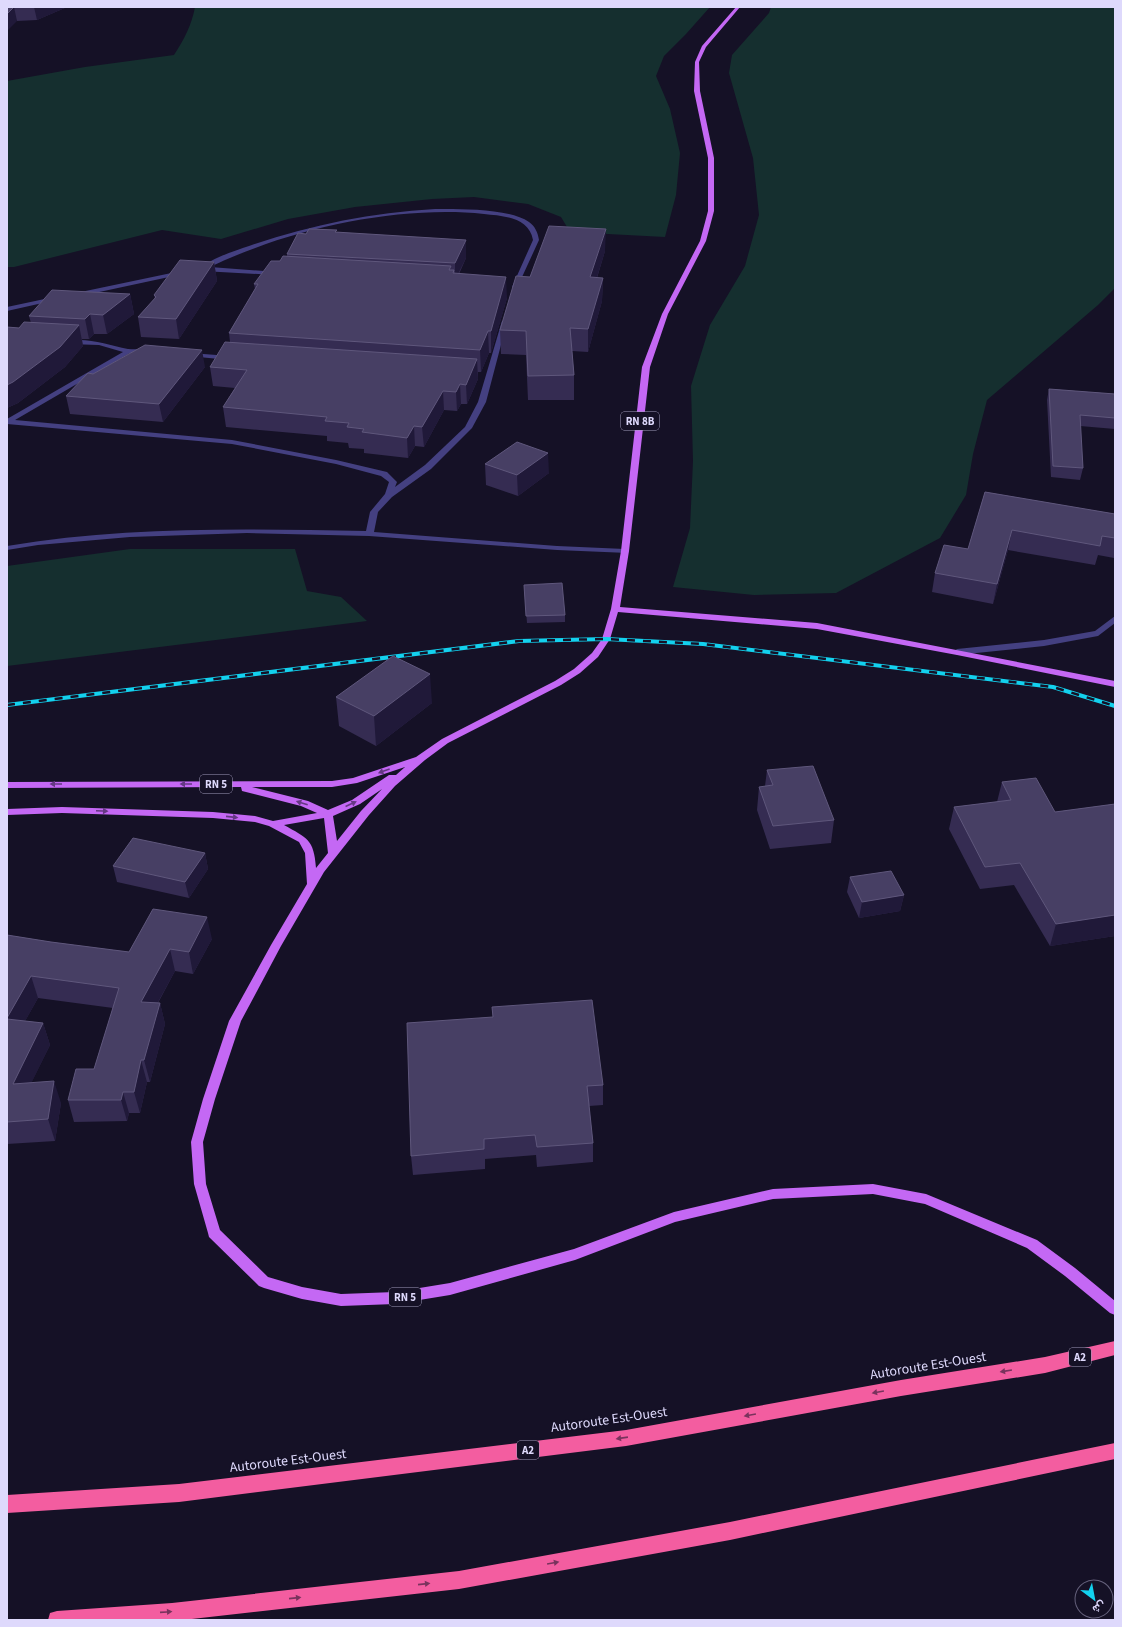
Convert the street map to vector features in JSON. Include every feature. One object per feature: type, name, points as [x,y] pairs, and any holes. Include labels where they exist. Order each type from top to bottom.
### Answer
[{"type":"highway","name":"Autoroute Est-Ouest","points":[[7,1504],[179,1493],[626,1438],[901,1388],[1045,1365],[1115,1348]]},
{"type":"highway","points":[[57,1620],[172,1612],[459,1580],[730,1531],[1089,1458],[1115,1451]]},
{"type":"main road","name":"RN 8B","points":[[421,758],[445,741],[551,687],[577,671],[595,655],[606,639],[615,609],[625,551],[646,366],[665,314],[704,241],[712,211],[711,158],[697,91],[697,62],[704,47],[738,7]]},
{"type":"main road","points":[[615,609],[817,626],[957,652],[1115,684]]},
{"type":"main road","points":[[273,824],[328,814],[356,802],[421,758]]},
{"type":"main road","name":"RN 5","points":[[7,785],[332,784],[354,780],[421,758]]},
{"type":"main road","name":"RN 5","points":[[421,758],[392,784],[333,853],[312,884],[276,945],[235,1021],[208,1099],[197,1142],[200,1184],[214,1233],[264,1282],[302,1293],[341,1300],[395,1298],[450,1289],[575,1254],[674,1217],[773,1194],[873,1189],[926,1199],[1032,1244],[1070,1272],[1115,1310]]},
{"type":"main road","name":"RN 5","points":[[217,784],[262,792],[304,803],[328,814]]},
{"type":"main road","points":[[7,812],[62,810],[213,815],[255,819],[273,824],[302,840],[310,853],[312,884]]},
{"type":"main road","points":[[328,814],[333,853]]},
{"type":"street","points":[[202,269],[270,240],[337,224],[420,211],[449,210],[476,212],[515,217],[530,225],[536,233],[536,240],[512,294]]},
{"type":"street","points":[[194,270],[202,269],[280,274]]},
{"type":"street","points":[[69,296],[186,272]]},
{"type":"street","points":[[507,287],[515,287]]},
{"type":"street","points":[[7,309],[62,298]]},
{"type":"street","points":[[369,534],[374,512],[389,495],[428,467],[468,428],[482,402],[488,376],[506,317]]},
{"type":"street","points":[[61,341],[99,344],[129,351],[153,353]]},
{"type":"street","points":[[7,422],[129,351]]},
{"type":"street","points":[[185,355],[241,359]]},
{"type":"street","points":[[480,375],[488,376]]},
{"type":"street","points":[[7,422],[232,442],[336,462],[384,474],[393,482],[389,495]]},
{"type":"street","points":[[7,548],[38,543],[130,535],[247,531],[369,534],[625,551]]},
{"type":"street","points":[[957,652],[1044,643],[1098,633],[1115,619]]},
{"type":"green space","points":[[195,7],[710,7],[664,56],[656,76],[670,109],[680,153],[676,195],[665,237],[570,232],[561,217],[528,204],[474,197],[432,199],[355,207],[288,219],[221,239],[162,230],[14,267],[7,267],[7,81],[85,67],[174,55],[187,32]]},
{"type":"green space","points":[[771,7],[1115,7],[1115,288],[1098,305],[987,400],[973,454],[966,495],[940,538],[836,593],[754,595],[673,587],[690,528],[693,461],[691,386],[710,325],[745,266],[759,215],[753,158],[729,73],[732,55],[769,13]]},
{"type":"green space","points":[[130,549],[295,549],[307,591],[341,597],[367,621],[7,666],[7,566]]},
{"type":"building","points":[[7,7],[14,7],[7,14]]},
{"type":"building","points":[[549,226],[606,229],[590,277],[603,278],[588,329],[570,328],[574,375],[528,376],[526,331],[500,330],[516,276],[530,277]]},
{"type":"building","points":[[309,229],[466,240],[455,263],[287,254],[298,233],[306,234]]},
{"type":"building","points":[[283,256],[451,266],[449,270],[454,270],[453,273],[506,277],[491,331],[488,331],[480,350],[229,333],[258,284],[254,284],[271,261],[280,261]]},
{"type":"building","points":[[180,260],[214,262],[176,319],[138,317],[156,297],[154,295]]},
{"type":"building","points":[[52,290],[130,294],[103,315],[90,314],[85,319],[29,316]]},
{"type":"building","points":[[24,322],[79,325],[60,347],[7,385],[7,327],[19,328]]},
{"type":"building","points":[[225,342],[477,359],[466,385],[460,384],[456,392],[443,391],[422,427],[414,426],[407,438],[362,432],[364,429],[347,427],[349,423],[325,421],[327,417],[223,407],[247,370],[210,367]]},
{"type":"building","points":[[145,345],[202,350],[159,404],[66,396],[88,373],[93,374]]},
{"type":"building","points":[[1049,389],[1115,394],[1115,418],[1080,415],[1083,468],[1053,466]]},
{"type":"building","points":[[517,442],[548,453],[517,475],[485,464]]},
{"type":"building","points":[[985,492],[1115,514],[1115,538],[1102,536],[1100,546],[1012,530],[997,584],[935,573],[944,545],[968,549]]},
{"type":"building","points":[[562,583],[565,615],[526,616],[524,585]]},
{"type":"building","points":[[393,656],[430,674],[374,716],[336,697]]},
{"type":"building","points":[[813,766],[834,820],[773,826],[759,787],[773,785],[767,770]]},
{"type":"building","points":[[1036,778],[1055,812],[1115,804],[1115,915],[1056,924],[1020,863],[985,867],[954,807],[1011,800],[1002,782]]},
{"type":"building","points":[[133,838],[205,853],[185,882],[113,866]]},
{"type":"building","points":[[891,871],[904,895],[862,902],[850,877]]},
{"type":"building","points":[[153,909],[207,917],[189,952],[170,949],[141,1002],[160,1003],[144,1060],[141,1060],[134,1092],[123,1092],[121,1100],[68,1100],[76,1069],[94,1069],[119,988],[31,976],[7,1018],[7,935],[129,952]]},
{"type":"building","points":[[592,1000],[603,1085],[587,1086],[593,1143],[537,1147],[535,1135],[484,1139],[484,1149],[411,1156],[407,1023],[493,1017],[492,1007]]},
{"type":"building","points":[[7,1019],[43,1023],[13,1084],[54,1081],[48,1119],[7,1122]]},
{"type":"railway","points":[[7,705],[519,641],[606,639],[703,644],[1053,687],[1115,706]]}]
